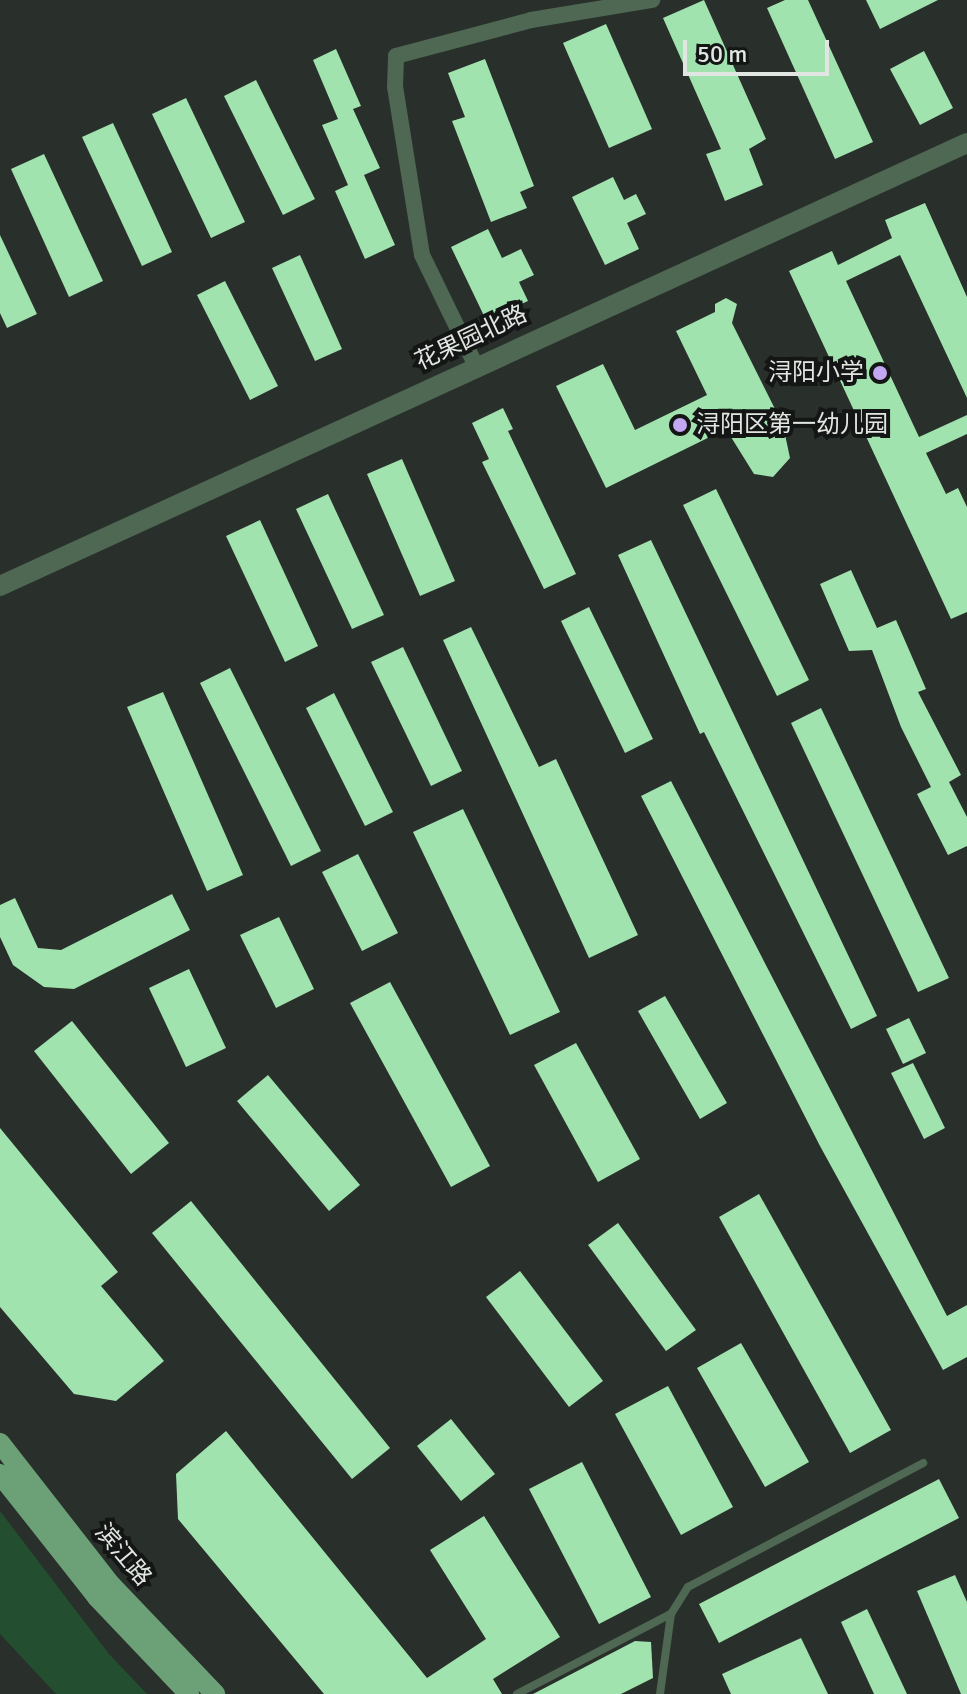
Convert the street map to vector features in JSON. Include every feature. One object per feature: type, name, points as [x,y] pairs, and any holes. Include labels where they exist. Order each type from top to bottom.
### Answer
[{"type":"main road","name":"滨江路","points":[[0,1443],[111,1585],[215,1694]]},
{"type":"main road","name":"滨江路","points":[[0,1474],[97,1597],[189,1694]]},
{"type":"street","points":[[475,364],[422,255],[395,87],[396,56],[531,20],[652,0]]},
{"type":"street","name":"花果园北路","points":[[0,586],[475,364],[967,143]]},
{"type":"lane","points":[[660,1694],[671,1614],[688,1587],[923,1463]]},
{"type":"lane","points":[[517,1694],[671,1614]]},
{"type":"green space","points":[[0,1511],[109,1654],[147,1694],[56,1694],[0,1634]]},
{"type":"building","points":[[704,0],[766,139],[749,149],[763,185],[725,201],[706,154],[721,149],[663,18]]},
{"type":"building","points":[[785,0],[808,0],[873,142],[835,159],[767,8]]},
{"type":"building","points":[[866,0],[938,0],[880,29]]},
{"type":"building","points":[[606,24],[652,129],[609,148],[563,43]]},
{"type":"building","points":[[336,49],[361,106],[353,109],[380,168],[364,175],[395,245],[365,259],[335,191],[348,185],[322,125],[338,119],[313,60]]},
{"type":"building","points":[[924,51],[953,108],[920,125],[890,69]]},
{"type":"building","points":[[485,59],[534,186],[520,192],[527,208],[491,222],[452,121],[465,117],[448,73]]},
{"type":"building","points":[[256,80],[315,199],[283,215],[224,96]]},
{"type":"building","points":[[186,98],[245,222],[211,238],[152,114]]},
{"type":"building","points":[[113,123],[172,252],[142,266],[82,137]]},
{"type":"building","points":[[44,154],[103,281],[69,297],[11,169]]},
{"type":"building","points":[[613,177],[624,200],[636,194],[646,214],[627,223],[639,249],[605,265],[572,197]]},
{"type":"building","points":[[925,203],[967,297],[967,398],[900,255],[846,281],[919,437],[967,415],[967,434],[926,453],[946,494],[958,488],[967,507],[967,612],[951,619],[789,271],[832,251],[838,265],[892,238],[885,220]]},
{"type":"building","points":[[488,229],[502,258],[521,249],[534,275],[519,282],[528,301],[486,320],[451,247]]},
{"type":"building","points":[[0,235],[37,314],[7,328],[0,313]]},
{"type":"building","points":[[300,255],[342,349],[315,361],[272,268]]},
{"type":"building","points":[[225,281],[278,386],[250,400],[197,295]]},
{"type":"building","points":[[726,298],[737,304],[732,323],[783,425],[790,458],[773,477],[754,474],[726,429],[606,488],[556,386],[603,364],[635,430],[707,395],[676,331],[715,312],[715,304]]},
{"type":"building","points":[[503,408],[513,429],[508,431],[576,574],[544,589],[482,462],[489,459],[472,423]]},
{"type":"building","points":[[402,459],[455,581],[420,596],[367,474]]},
{"type":"building","points":[[716,489],[809,680],[777,696],[683,505]]},
{"type":"building","points":[[328,494],[384,615],[352,629],[296,509]]},
{"type":"building","points":[[260,520],[318,646],[285,662],[226,536]]},
{"type":"building","points":[[651,540],[877,1016],[851,1029],[704,732],[700,734],[618,555]]},
{"type":"building","points":[[851,570],[877,628],[896,620],[926,689],[918,692],[961,775],[949,782],[967,817],[967,846],[948,855],[917,794],[931,787],[901,727],[872,650],[849,651],[820,584]]},
{"type":"building","points":[[589,607],[653,739],[625,753],[561,621]]},
{"type":"building","points":[[471,627],[539,767],[556,759],[638,935],[589,958],[443,640]]},
{"type":"building","points":[[403,647],[462,771],[431,786],[371,662]]},
{"type":"building","points":[[230,668],[321,851],[291,866],[200,683]]},
{"type":"building","points":[[163,692],[243,875],[207,891],[127,707]]},
{"type":"building","points":[[334,693],[393,812],[365,826],[306,708]]},
{"type":"building","points":[[821,708],[949,978],[918,992],[791,723]]},
{"type":"building","points":[[671,781],[947,1316],[967,1305],[967,1357],[943,1370],[820,1146],[641,796]]},
{"type":"building","points":[[463,809],[560,1012],[510,1035],[413,832]]},
{"type":"building","points":[[358,854],[398,933],[362,951],[322,872]]},
{"type":"building","points":[[172,894],[190,930],[74,989],[44,987],[13,965],[0,937],[0,905],[15,898],[38,948],[61,950]]},
{"type":"building","points":[[279,917],[314,989],[276,1008],[240,935]]},
{"type":"building","points":[[189,969],[226,1048],[186,1067],[149,988]]},
{"type":"building","points":[[390,982],[490,1166],[451,1187],[350,1003]]},
{"type":"building","points":[[665,996],[727,1103],[700,1119],[638,1011]]},
{"type":"building","points":[[909,1018],[926,1053],[903,1064],[886,1029]]},
{"type":"building","points":[[72,1021],[169,1143],[131,1174],[34,1051]]},
{"type":"building","points":[[576,1043],[640,1159],[598,1182],[534,1065]]},
{"type":"building","points":[[913,1063],[945,1128],[924,1139],[891,1073]]},
{"type":"building","points":[[268,1075],[360,1185],[329,1211],[237,1101]]},
{"type":"building","points":[[0,1128],[118,1272],[101,1286],[164,1361],[116,1401],[74,1394],[0,1307]]},
{"type":"building","points":[[759,1194],[891,1430],[850,1453],[719,1217]]},
{"type":"building","points":[[191,1201],[390,1448],[352,1479],[152,1233]]},
{"type":"building","points":[[618,1223],[696,1330],[666,1351],[588,1245]]},
{"type":"building","points":[[520,1271],[603,1381],[569,1407],[486,1297]]},
{"type":"building","points":[[741,1343],[809,1462],[765,1487],[697,1368]]},
{"type":"building","points":[[668,1386],[733,1507],[681,1535],[615,1414]]},
{"type":"building","points":[[451,1419],[495,1474],[461,1501],[417,1446]]},
{"type":"building","points":[[226,1431],[427,1678],[486,1639],[430,1550],[484,1516],[560,1637],[493,1679],[502,1694],[324,1694],[178,1519],[176,1474]]},
{"type":"building","points":[[582,1462],[651,1597],[599,1624],[529,1489]]},
{"type":"building","points":[[939,1479],[959,1518],[719,1643],[699,1604]]},
{"type":"building","points":[[955,1575],[967,1602],[967,1694],[961,1694],[917,1591]]},
{"type":"building","points":[[867,1609],[907,1694],[874,1694],[841,1622]]},
{"type":"building","points":[[801,1638],[828,1694],[731,1694],[722,1674]]},
{"type":"building","points":[[635,1641],[651,1642],[653,1678],[621,1694],[533,1694]]},
{"type":"place","name":"浔阳小学","points":[[880,373]]},
{"type":"place","name":"浔阳区第一幼儿园","points":[[680,425]]}]
